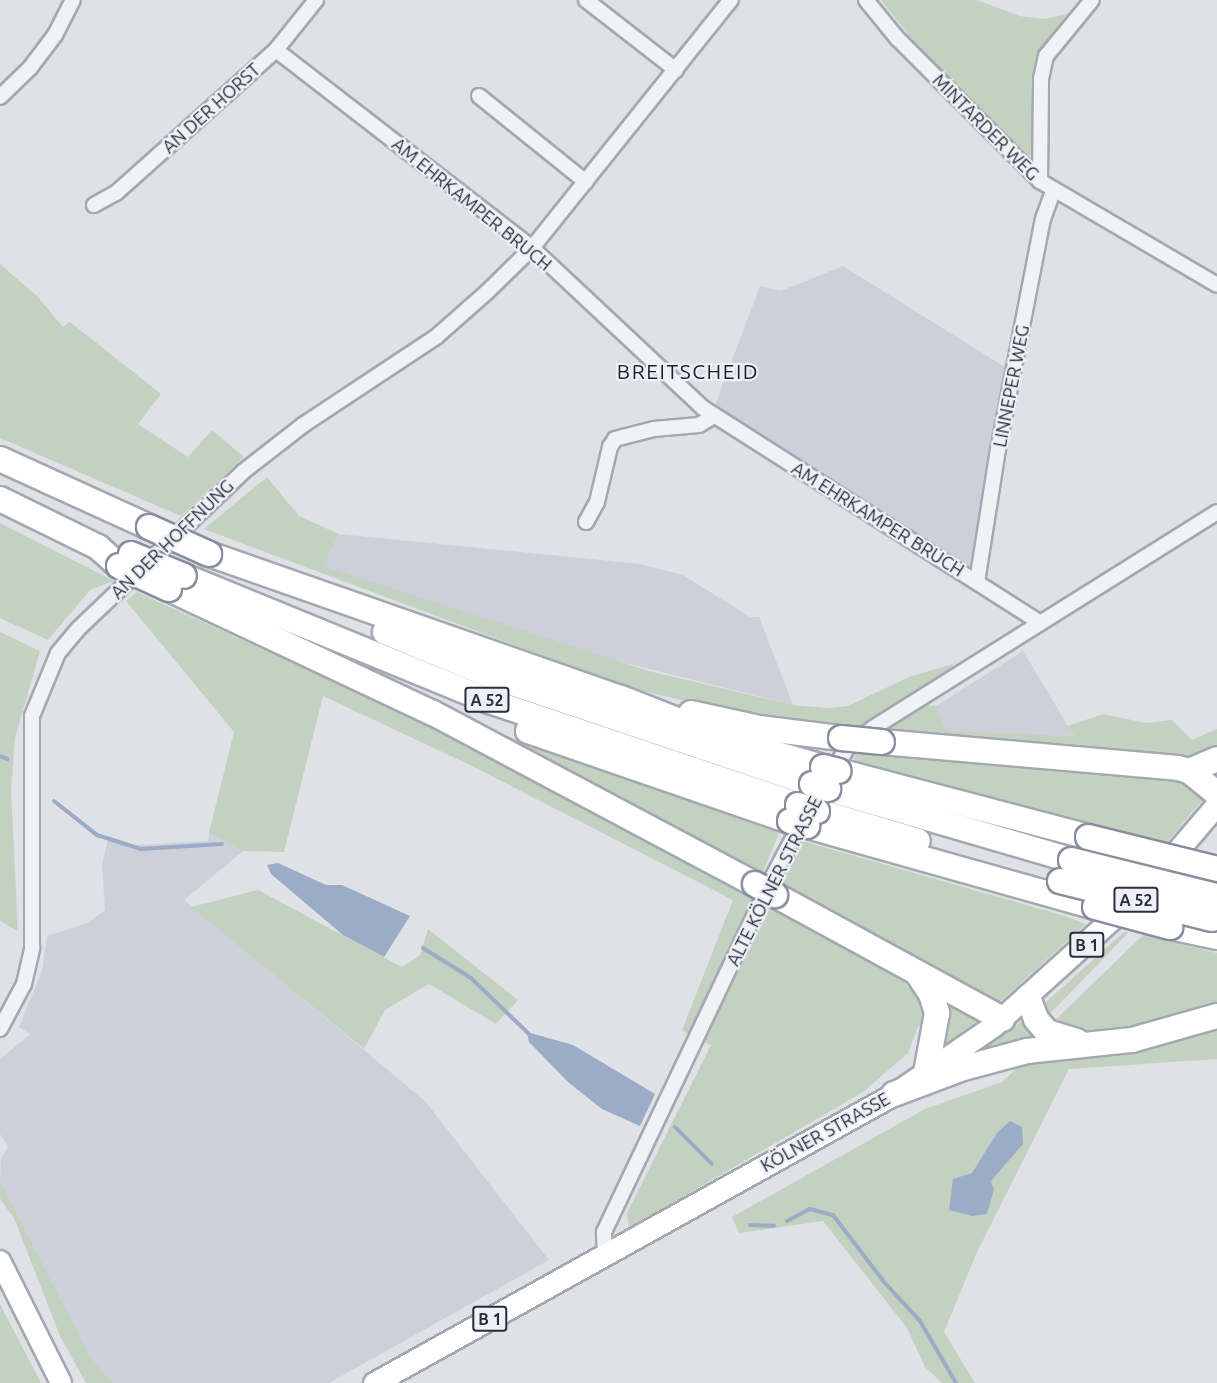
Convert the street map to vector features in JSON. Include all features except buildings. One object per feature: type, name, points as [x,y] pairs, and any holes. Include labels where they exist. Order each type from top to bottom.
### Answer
[{"type":"highway","name":"A 52","points":[[0,459],[209,554],[494,677],[814,797],[1060,881],[1216,918]]},
{"type":"highway","name":"A 52","points":[[0,499],[98,548],[176,583],[489,700],[814,797],[1071,860],[1216,918]]},
{"type":"highway","points":[[209,554],[621,698],[731,741],[814,797],[1095,907],[1170,927],[1216,918]]},
{"type":"highway","points":[[176,583],[252,625],[555,774],[1002,1019]]},
{"type":"highway","points":[[252,625],[567,746],[814,797],[1088,837],[1217,869]]},
{"type":"highway","points":[[621,698],[759,728],[841,738],[1189,771],[1217,759]]},
{"type":"highway","points":[[1189,771],[1217,794]]},
{"type":"highway","points":[[917,973],[931,994],[937,1013],[926,1072]]},
{"type":"highway","points":[[1028,997],[1036,1019],[1047,1032],[1098,1044]]},
{"type":"highway","points":[[894,1094],[960,1069],[1027,1051],[1151,1037],[1217,1016]]},
{"type":"main road","name":"KÖLNER STRASSE","points":[[374,1383],[894,1094],[1002,1019],[1028,997],[1143,891],[1217,804]]},
{"type":"main road","points":[[0,1262],[61,1383]]},
{"type":"street","points":[[0,97],[30,68],[56,35],[73,0]]},
{"type":"street","name":"AN DER HORST","points":[[94,205],[116,193],[276,50],[316,0]]},
{"type":"street","points":[[586,0],[676,70]]},
{"type":"street","name":"AN DER HOFFNUNG","points":[[0,1029],[24,984],[32,948],[32,716],[58,653],[78,628],[244,471],[303,425],[436,337],[532,248],[731,0]]},
{"type":"street","name":"MINTARDER WEG","points":[[866,0],[897,38],[1040,181],[1053,191],[1217,285]]},
{"type":"street","points":[[1040,181],[1041,79],[1046,56],[1092,0]]},
{"type":"street","name":"AM EHRKAMPER BRUCH","points":[[276,50],[532,248],[714,416],[1040,623]]},
{"type":"street","points":[[479,96],[586,182]]},
{"type":"street","name":"LINNEPER WEG","points":[[977,582],[998,450],[1043,219],[1053,191]]},
{"type":"street","points":[[586,522],[597,502],[610,447],[615,439],[654,429],[699,425],[714,416]]},
{"type":"street","name":"ALTE KÖLNER STRASSE","points":[[605,1254],[604,1232],[770,882],[839,759],[873,728],[1217,512]]},
{"type":"shaded area","points":[[843,266],[1008,369],[972,570],[714,408],[760,286],[781,291]]},
{"type":"shaded area","points":[[339,534],[640,564],[683,575],[750,617],[759,617],[793,705],[577,651],[322,566]]},
{"type":"shaded area","points":[[1023,651],[1074,736],[910,730],[936,706]]},
{"type":"shaded area","points":[[209,833],[243,851],[184,900],[425,1101],[549,1260],[329,1383],[113,1383],[90,1356],[0,1180],[1,1158],[8,1147],[0,1134],[0,1059],[30,1034],[19,1027],[42,971],[47,936],[88,923],[105,910],[102,865],[108,838],[125,846],[208,841]]},
{"type":"green space","points":[[881,0],[977,0],[1019,16],[1045,19],[1074,12],[1042,54],[1035,153],[1026,156],[912,39]]},
{"type":"green space","points":[[0,264],[38,297],[63,327],[70,322],[161,394],[138,424],[188,457],[212,430],[244,457],[181,516],[0,438]]},
{"type":"green space","points":[[267,477],[299,516],[339,534],[323,566],[649,671],[793,705],[828,708],[848,706],[909,677],[953,664],[951,671],[859,728],[768,720],[629,688],[204,529]]},
{"type":"green space","points":[[0,523],[114,581],[90,590],[48,640],[0,618]]},
{"type":"green space","points":[[137,592],[446,733],[754,898],[690,1035],[682,1030],[733,900],[470,765],[323,696],[284,852],[243,851],[209,833],[234,732],[126,601]]},
{"type":"green space","points":[[0,632],[40,651],[15,738],[11,791],[18,931],[0,921]]},
{"type":"green space","points":[[926,705],[936,706],[946,731],[1074,736],[1068,726],[1103,714],[1146,723],[1172,720],[1192,740],[1217,729],[1217,752],[1190,760],[881,732]]},
{"type":"green space","points":[[481,727],[779,833],[761,877]]},
{"type":"green space","points":[[857,752],[1179,777],[1204,798],[1162,848],[852,765]]},
{"type":"green space","points":[[802,841],[1086,924],[993,1008],[780,886]]},
{"type":"green space","points":[[258,890],[402,967],[420,955],[428,929],[518,1000],[496,1024],[429,984],[385,1010],[364,1049],[191,907]]},
{"type":"green space","points":[[770,908],[894,971],[930,1012],[917,1029],[908,1053],[863,1092],[629,1228],[627,1213],[711,1045],[703,1041]]},
{"type":"green space","points":[[1124,932],[1129,932],[1045,1019],[1044,1004]]},
{"type":"green space","points":[[1143,935],[1217,953],[1217,1008],[1157,1027],[1077,1035],[1049,1026]]},
{"type":"green space","points":[[932,986],[985,1015],[937,1050]]},
{"type":"green space","points":[[1028,1017],[1033,1032],[1025,1047],[959,1064]]},
{"type":"green space","points":[[1217,1025],[1217,1059],[1069,1069],[977,1252],[944,1332],[975,1383],[942,1383],[925,1367],[907,1328],[823,1221],[739,1233],[732,1217],[925,1109],[1002,1082],[1027,1059]]},
{"type":"green space","points":[[0,1180],[90,1356],[113,1383],[86,1383],[60,1336],[14,1218],[0,1199]]},
{"type":"green space","points":[[0,1304],[41,1383],[0,1383]]},
{"type":"water","points":[[278,863],[326,885],[342,885],[410,916],[384,957],[343,935],[271,874],[267,865]]},
{"type":"water","points":[[527,1032],[573,1045],[655,1094],[640,1126],[602,1109],[568,1082],[529,1042]]},
{"type":"water","points":[[1010,1121],[1022,1127],[1023,1144],[991,1181],[994,1190],[987,1214],[972,1216],[949,1210],[953,1179],[972,1173],[997,1133]]},
{"type":"waterway","points":[[0,756],[7,759]]},
{"type":"waterway","points":[[54,801],[97,835],[141,849],[222,844]]},
{"type":"waterway","points":[[423,948],[471,978],[529,1034]]},
{"type":"waterway","points":[[675,1127],[712,1164]]},
{"type":"waterway","points":[[787,1221],[810,1209],[833,1215],[884,1282],[920,1321],[956,1383]]},
{"type":"waterway","points":[[750,1225],[774,1226]]},
{"type":"district","name":"BREITSCHEID","points":[[688,371]]}]
